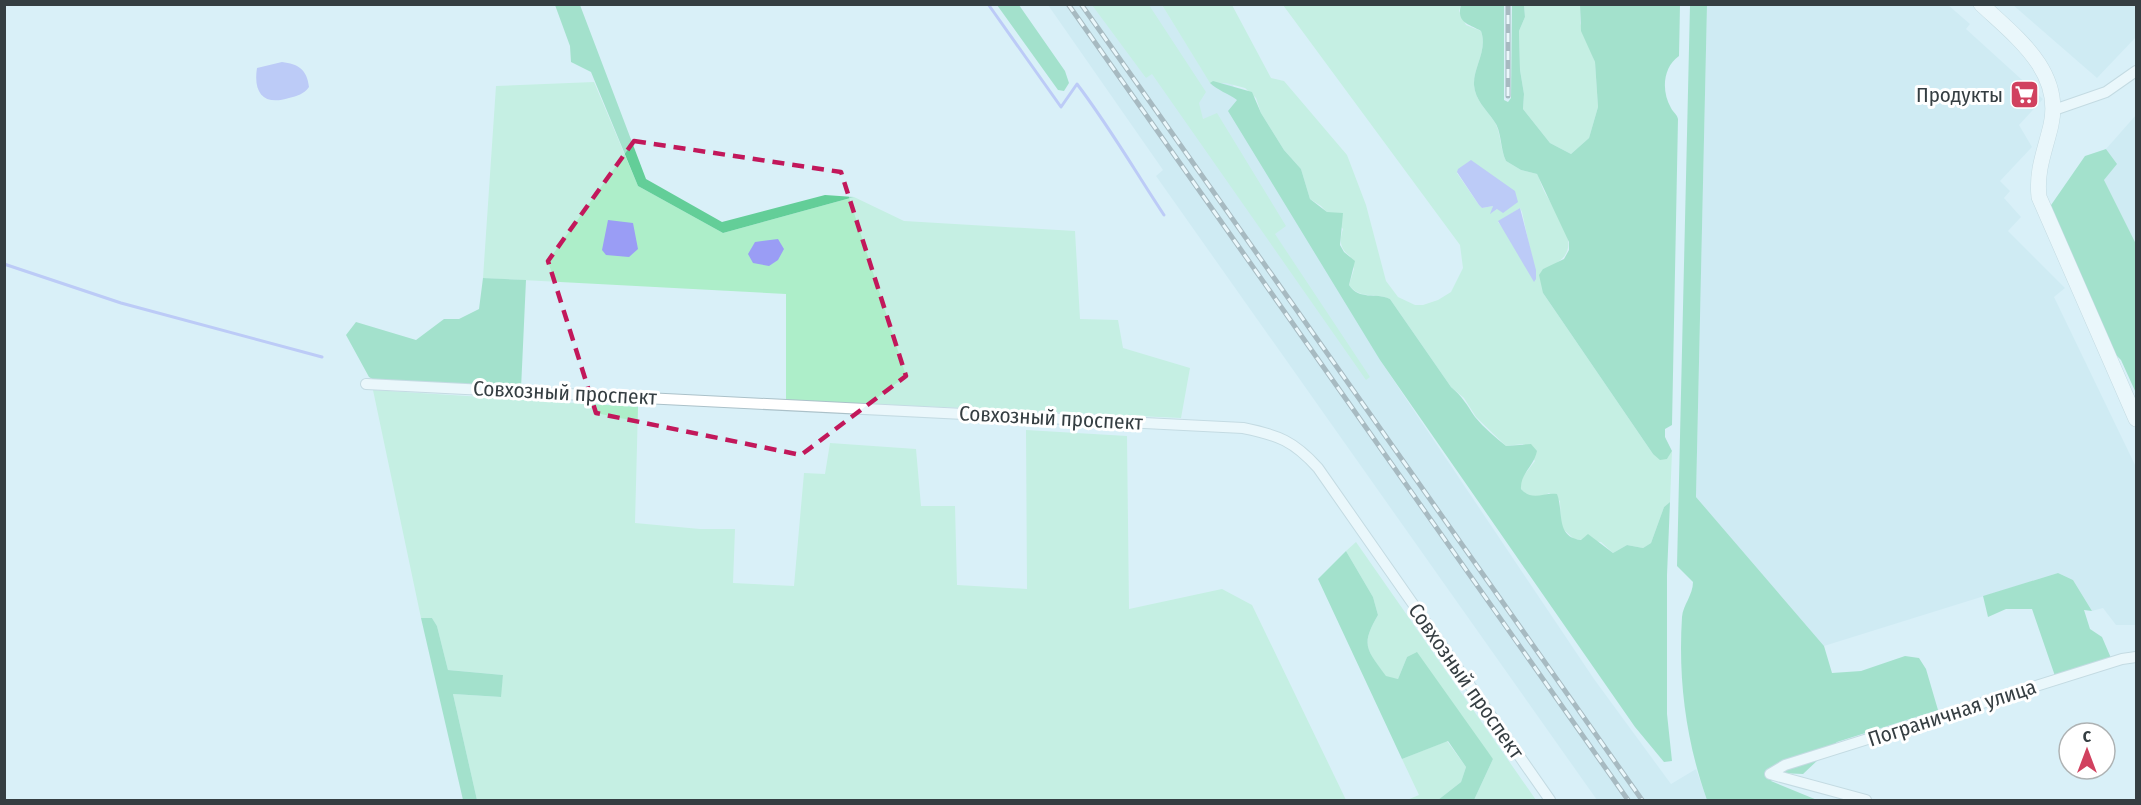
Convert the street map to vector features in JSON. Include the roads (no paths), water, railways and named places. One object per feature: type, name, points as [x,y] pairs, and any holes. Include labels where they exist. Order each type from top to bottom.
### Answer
[{"type":"street","points":[[1981,4],[2020,40],[2040,63],[2053,95],[2054,110],[2041,154],[2038,184],[2041,204],[2136,418]]},
{"type":"street","points":[[2054,110],[2106,92],[2136,70]]},
{"type":"street","name":"Совхозный проспект","points":[[366,384],[1242,428],[1286,439],[1302,451],[1318,468],[1550,801]]},
{"type":"street","name":"Пограничная улица","points":[[1866,801],[1770,774],[1785,765],[2121,659],[2136,657]]},
{"type":"water","points":[[282,62],[301,68],[309,87],[303,93],[292,97],[280,100],[267,99],[259,91],[257,68]]},
{"type":"water","points":[[1471,160],[1515,191],[1518,202],[1503,213],[1497,209],[1490,214],[1493,206],[1482,208],[1457,172]]},
{"type":"water","points":[[1520,208],[1536,270],[1534,282],[1498,221]]},
{"type":"water","points":[[608,220],[633,223],[638,249],[629,257],[606,255],[602,250]]},
{"type":"water","points":[[778,239],[784,249],[778,260],[769,266],[753,263],[748,254],[755,242]]},
{"type":"waterway","points":[[988,4],[1061,107],[1077,84],[1164,215]]},
{"type":"waterway","points":[[4,264],[121,303],[322,357]]},
{"type":"railway","points":[[1068,4],[1628,800]]},
{"type":"railway","points":[[1081,4],[1642,800]]},
{"type":"railway","points":[[1508,4],[1508,96]]},
{"type":"place","name":"Продукты","points":[[2024,95]]}]
